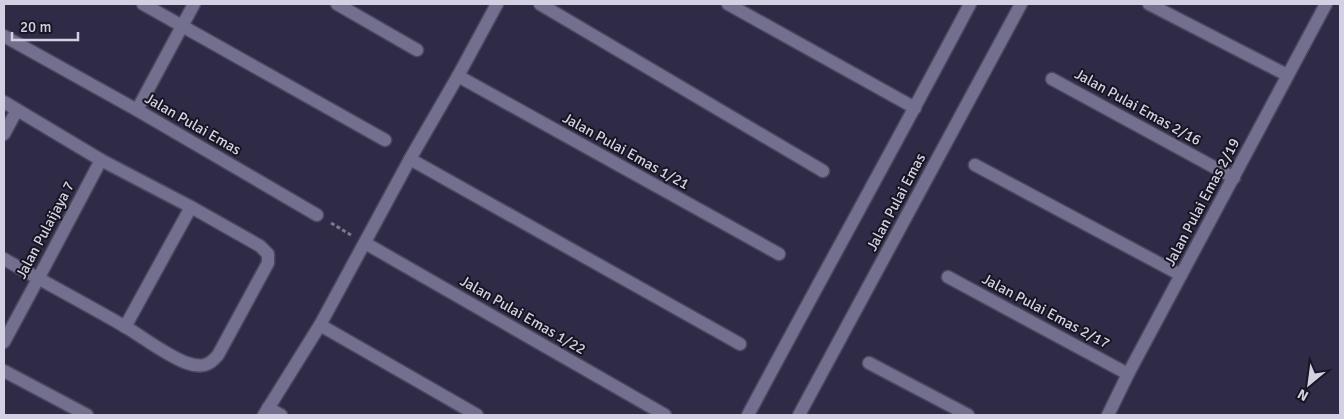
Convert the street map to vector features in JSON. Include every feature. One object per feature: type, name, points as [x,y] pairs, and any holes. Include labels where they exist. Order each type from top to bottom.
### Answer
[{"type":"street","points":[[143,4],[385,140]]},
{"type":"street","points":[[137,110],[194,4]]},
{"type":"street","points":[[338,4],[417,50]]},
{"type":"street","points":[[281,415],[266,412],[320,325],[497,4]]},
{"type":"street","points":[[540,4],[823,171]]},
{"type":"street","points":[[728,4],[915,108]]},
{"type":"street","name":"Jalan Pulai Emas","points":[[748,415],[970,4]]},
{"type":"street","name":"Jalan Pulai Emas","points":[[799,415],[1021,4]]},
{"type":"street","points":[[1149,4],[1287,75]]},
{"type":"street","name":"Jalan Pulai Emas 2/19","points":[[1108,415],[1128,374],[1326,4]]},
{"type":"street","name":"Jalan Pulai Emas","points":[[4,36],[137,110],[317,216]]},
{"type":"street","name":"Jalan Pulai Emas 1/21","points":[[458,76],[779,254]]},
{"type":"street","name":"Jalan Pulai Emas 2/16","points":[[1052,79],[1234,178]]},
{"type":"street","points":[[4,102],[101,160],[260,246],[268,254],[268,263],[218,355],[211,363],[202,365],[188,363],[168,353],[4,259]]},
{"type":"street","points":[[4,134],[17,110]]},
{"type":"street","points":[[410,159],[740,344]]},
{"type":"street","name":"Jalan Pulaijaya 7","points":[[4,342],[101,160]]},
{"type":"street","points":[[975,165],[1182,275]]},
{"type":"street","points":[[125,327],[191,207]]},
{"type":"street","name":"Jalan Pulai Emas 1/22","points":[[365,243],[665,415]]},
{"type":"street","name":"Jalan Pulai Emas 2/17","points":[[948,277],[1128,374]]},
{"type":"street","points":[[320,325],[476,415]]},
{"type":"street","points":[[869,363],[968,415]]},
{"type":"street","points":[[4,371],[86,415]]},
{"type":"path","points":[[317,216],[365,243]]}]
